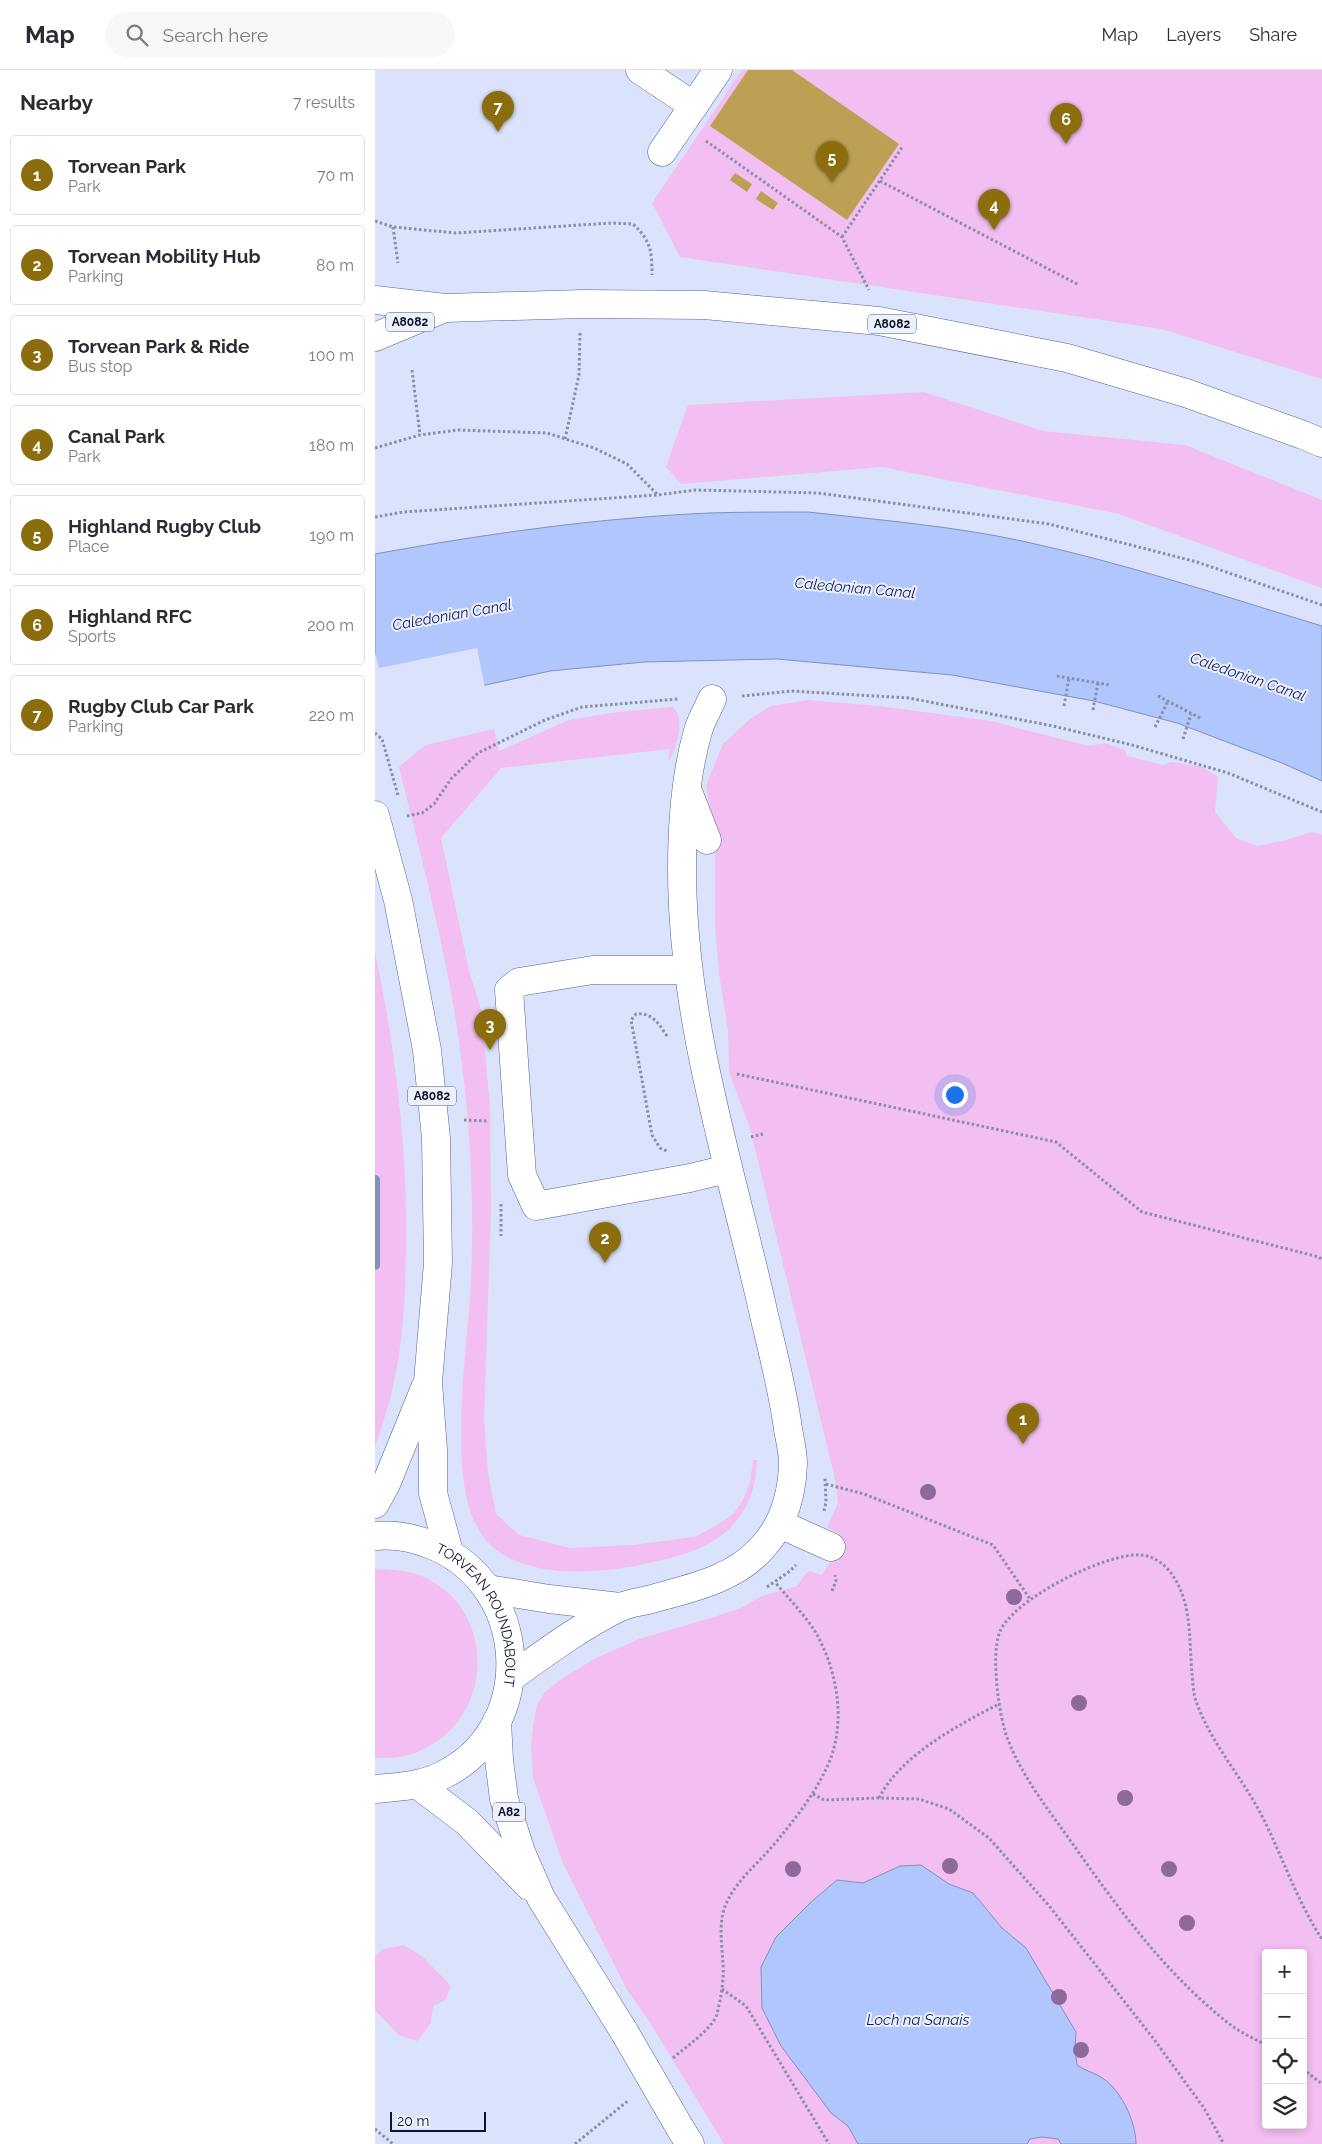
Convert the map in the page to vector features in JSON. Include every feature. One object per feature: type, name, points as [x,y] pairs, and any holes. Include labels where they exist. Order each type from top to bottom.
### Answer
[{"type":"main road","points":[[640,70],[688,115]]},
{"type":"main road","points":[[662,152],[718,70]]},
{"type":"main road","name":"A8082","points":[[375,300],[445,308],[583,304],[704,306],[879,321],[1067,358],[1186,393],[1322,443]]},
{"type":"main road","name":"A8082","points":[[375,337],[445,308]]},
{"type":"main road","points":[[510,1678],[559,1644],[620,1607],[697,1587],[720,1578],[743,1565],[761,1549],[780,1524],[789,1495],[793,1462],[785,1409],[757,1282],[727,1170],[695,1024],[683,935],[694,838],[686,788],[699,729],[712,699]]},
{"type":"main road","name":"A8082","points":[[375,815],[397,900],[427,1050],[436,1138],[438,1263],[428,1382],[433,1450],[433,1493],[449,1552]]},
{"type":"main road","points":[[687,970],[593,970],[519,982],[509,990],[522,1175],[536,1206],[727,1170]]},
{"type":"main road","name":"A8082","points":[[375,1504],[386,1484],[428,1382]]},
{"type":"main road","points":[[780,1524],[831,1547]]},
{"type":"main road","name":"TORVEAN ROUNDABOUT","points":[[375,1536],[388,1535],[419,1540],[449,1552],[470,1568],[487,1589],[503,1616],[510,1646],[510,1678],[505,1700],[497,1721],[482,1743],[464,1762],[442,1776],[417,1785],[375,1789]]},
{"type":"main road","points":[[487,1589],[549,1599],[620,1607]]},
{"type":"main road","name":"A82","points":[[497,1721],[504,1799],[521,1852],[541,1898],[625,2033],[685,2136]]},
{"type":"main road","name":"A82","points":[[417,1785],[467,1822],[541,1898]]},
{"type":"path","points":[[688,115],[842,236],[866,281]]},
{"type":"path","points":[[842,236],[903,146]]},
{"type":"path","points":[[880,180],[1079,285]]},
{"type":"path","points":[[375,221],[393,227],[455,234],[611,223],[633,224],[643,234],[652,250],[652,278]]},
{"type":"path","points":[[393,227],[397,263]]},
{"type":"path","points":[[565,438],[579,375],[580,330]]},
{"type":"path","points":[[412,370],[420,435]]},
{"type":"path","points":[[375,448],[420,435],[458,430],[547,433],[593,448],[627,464],[657,495]]},
{"type":"path","points":[[375,517],[403,512],[657,495],[696,490],[818,493],[1049,524],[1197,562],[1322,604]]},
{"type":"path","points":[[1057,676],[1110,685]]},
{"type":"path","points":[[1064,706],[1069,678]]},
{"type":"path","points":[[1093,710],[1098,683]]},
{"type":"path","points":[[404,816],[422,813],[434,804],[451,779],[465,763],[478,753],[545,720],[583,707],[673,699],[712,699],[791,691],[919,700],[1053,726],[1131,745],[1228,773],[1322,812]]},
{"type":"path","points":[[1158,696],[1202,719]]},
{"type":"path","points":[[1155,727],[1168,702]]},
{"type":"path","points":[[1183,739],[1191,714]]},
{"type":"path","points":[[668,1038],[659,1023],[644,1013],[636,1014],[631,1020],[653,1135],[660,1148],[669,1152],[683,1150],[690,1178]]},
{"type":"path","points":[[729,1072],[1056,1142],[1142,1212],[1319,1257],[1322,1260]]},
{"type":"path","points":[[461,1120],[489,1121]]},
{"type":"path","points":[[826,1484],[864,1494],[993,1545],[1030,1599]]},
{"type":"path","points":[[1262,2043],[1234,2028],[1191,1991],[1146,1942],[1114,1902],[1019,1766],[1007,1737],[999,1704],[996,1657],[999,1633],[1011,1616],[1030,1599],[1052,1585],[1125,1555],[1145,1555],[1161,1562],[1173,1576],[1183,1595],[1188,1620],[1194,1697],[1203,1719],[1262,1816],[1306,1914],[1322,1939]]},
{"type":"path","points":[[673,2059],[701,2036],[716,2017],[722,1989],[721,1933],[725,1905],[737,1884],[775,1843],[813,1794],[828,1766],[835,1741],[838,1718],[836,1684],[828,1657],[815,1631],[775,1582]]},
{"type":"path","points":[[879,1798],[894,1776],[915,1756],[969,1719],[999,1704]]},
{"type":"path","points":[[813,1794],[825,1800],[919,1799],[949,1809],[989,1838],[1050,1908],[1153,2038],[1204,2108],[1224,2144]]},
{"type":"path","points":[[722,1989],[746,2006],[829,2144]]},
{"type":"path","points":[[1307,2072],[1322,2084]]},
{"type":"path","points":[[575,2144],[629,2099]]},
{"type":"path","points":[[375,2129],[387,2143],[393,2144]]},
{"type":"shaded area","points":[[742,70],[1322,70],[1322,379],[1162,329],[680,257],[652,203]]},
{"type":"shaded area","points":[[924,392],[1043,431],[1185,445],[1322,500],[1322,588],[1119,514],[882,467],[681,484],[666,467],[688,405]]},
{"type":"shaded area","points":[[808,700],[879,706],[991,721],[1089,746],[1105,743],[1125,750],[1127,756],[1164,765],[1171,762],[1200,766],[1218,777],[1215,812],[1236,838],[1257,846],[1283,841],[1312,832],[1322,835],[1322,2144],[724,2144],[649,2021],[627,1990],[563,1863],[533,1778],[531,1746],[534,1719],[537,1705],[545,1692],[560,1680],[594,1659],[639,1639],[741,1608],[762,1596],[797,1586],[806,1573],[810,1571],[822,1575],[842,1541],[842,1536],[827,1527],[838,1503],[835,1479],[750,1128],[729,1072],[728,1030],[719,973],[715,925],[715,838],[706,786],[723,744],[750,719],[771,706]]},
{"type":"shaded area","points":[[673,707],[677,713],[680,727],[677,742],[668,762],[670,749],[501,768],[441,838],[469,971],[481,1009],[490,1106],[491,1212],[484,1420],[488,1472],[496,1514],[519,1535],[570,1548],[633,1545],[694,1537],[716,1526],[733,1514],[742,1502],[750,1483],[753,1460],[757,1460],[752,1493],[746,1507],[727,1531],[700,1548],[684,1554],[634,1566],[606,1570],[549,1570],[523,1564],[500,1552],[482,1535],[471,1512],[464,1482],[461,1448],[461,1412],[471,1279],[472,1213],[470,1147],[464,1081],[455,1015],[443,952],[399,767],[426,745],[494,729],[499,751],[569,720],[617,712]]},
{"type":"shaded area","points":[[375,952],[395,1064],[403,1139],[406,1253],[404,1303],[396,1374],[375,1446]]},
{"type":"shaded area","points":[[375,1569],[413,1573],[441,1587],[461,1608],[473,1633],[478,1661],[474,1689],[463,1715],[444,1737],[417,1752],[396,1757],[375,1758]]},
{"type":"shaded area","points":[[404,1945],[423,1957],[451,1986],[445,2000],[433,2006],[431,2023],[417,2041],[399,2035],[375,2010],[375,1957],[383,1949]]},
{"type":"water","name":"Caledonian Canal","points":[[808,512],[943,527],[1022,541],[1136,570],[1322,626],[1322,781],[1282,763],[1177,723],[1094,701],[952,675],[777,659],[644,662],[550,671],[412,701],[375,688],[375,554],[458,540],[583,523],[667,515]]},
{"type":"water","name":"Loch na Sanais","points":[[921,1865],[949,1884],[973,1893],[1002,1928],[1026,1948],[1076,2032],[1075,2049],[1077,2065],[1107,2081],[1120,2096],[1130,2115],[1136,2144],[1061,2144],[1058,2139],[1042,2137],[1030,2139],[1027,2144],[858,2144],[848,2126],[831,2113],[781,2046],[762,2008],[761,1967],[776,1937],[810,1903],[837,1880],[863,1883],[900,1866]]},
{"type":"pier","points":[[477,648],[485,688],[393,709],[375,692],[375,653],[379,668]]},
{"type":"building","points":[[748,70],[792,70],[899,144],[847,220],[710,126]]},
{"type":"building","points":[[735,173],[752,184],[747,192],[730,180]]},
{"type":"building","points":[[761,191],[778,203],[773,210],[756,199]]},
{"type":"waterway","points":[[375,1180],[375,1265]]},
{"type":"place","name":"Rugby Club Car Park","points":[[498,132]]},
{"type":"place","name":"Highland RFC","points":[[1066,144]]},
{"type":"place","name":"Highland Rugby Club","points":[[832,182]]},
{"type":"place","name":"Canal Park","points":[[994,230]]},
{"type":"place","name":"Torvean Park & Ride","points":[[490,1050]]},
{"type":"place","name":"Torvean Mobility Hub","points":[[605,1263]]},
{"type":"place","name":"Torvean Park","points":[[1023,1444]]}]
